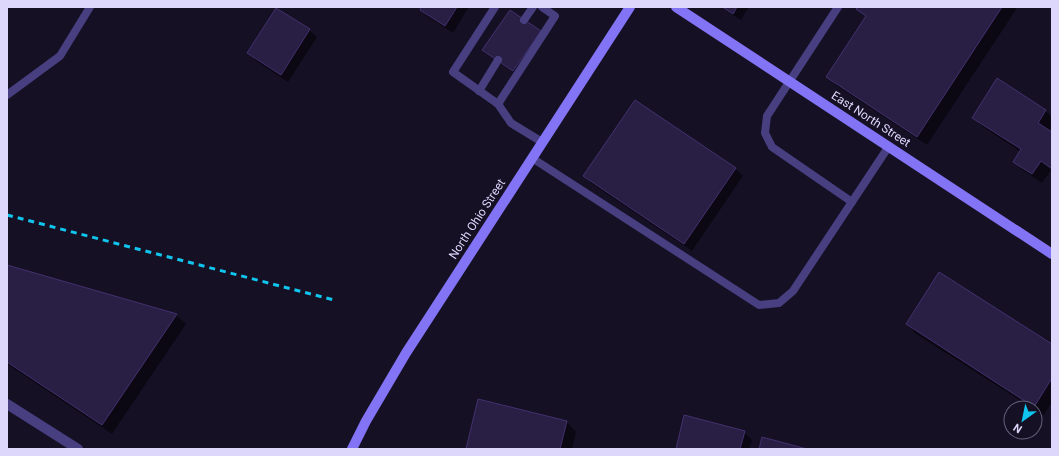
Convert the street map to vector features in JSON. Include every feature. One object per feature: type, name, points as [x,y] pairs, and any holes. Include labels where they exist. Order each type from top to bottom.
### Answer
[{"type":"main road","name":"North Ohio Street","points":[[352,449],[366,421],[406,353],[630,7]]},
{"type":"main road","name":"East North Street","points":[[676,7],[1052,254]]},
{"type":"street","points":[[7,404],[78,449]]},
{"type":"lane","points":[[7,95],[60,56],[90,7]]},
{"type":"lane","points":[[495,7],[453,72],[498,104],[511,123],[542,142]]},
{"type":"lane","points":[[524,20],[533,7]]},
{"type":"lane","points":[[498,104],[555,16],[542,7]]},
{"type":"lane","points":[[838,7],[767,116],[765,133],[772,147],[852,202]]},
{"type":"lane","points":[[479,90],[498,60]]},
{"type":"lane","points":[[532,158],[759,305],[779,303],[793,291],[889,146]]},
{"type":"building","points":[[421,7],[457,7],[445,26],[420,10]]},
{"type":"building","points":[[722,7],[737,7],[733,14]]},
{"type":"building","points":[[858,7],[1002,7],[917,137],[826,77],[866,16],[856,9]]},
{"type":"building","points":[[276,8],[310,29],[281,75],[247,53]]},
{"type":"building","points":[[510,10],[541,31],[513,71],[482,50]]},
{"type":"building","points":[[997,78],[1046,110],[1038,123],[1052,132],[1052,169],[1041,161],[1032,174],[1013,162],[1021,149],[972,118]]},
{"type":"building","points":[[635,100],[736,168],[684,244],[583,176]]},
{"type":"building","points":[[7,265],[177,314],[102,425],[7,362]]},
{"type":"building","points":[[939,272],[1052,344],[1052,378],[1038,400],[1023,400],[906,324]]},
{"type":"building","points":[[478,399],[567,421],[560,449],[466,449]]},
{"type":"building","points":[[684,415],[745,431],[740,449],[676,449]]},
{"type":"building","points":[[762,437],[807,449],[759,449]]},
{"type":"railway","points":[[7,215],[334,300]]}]
